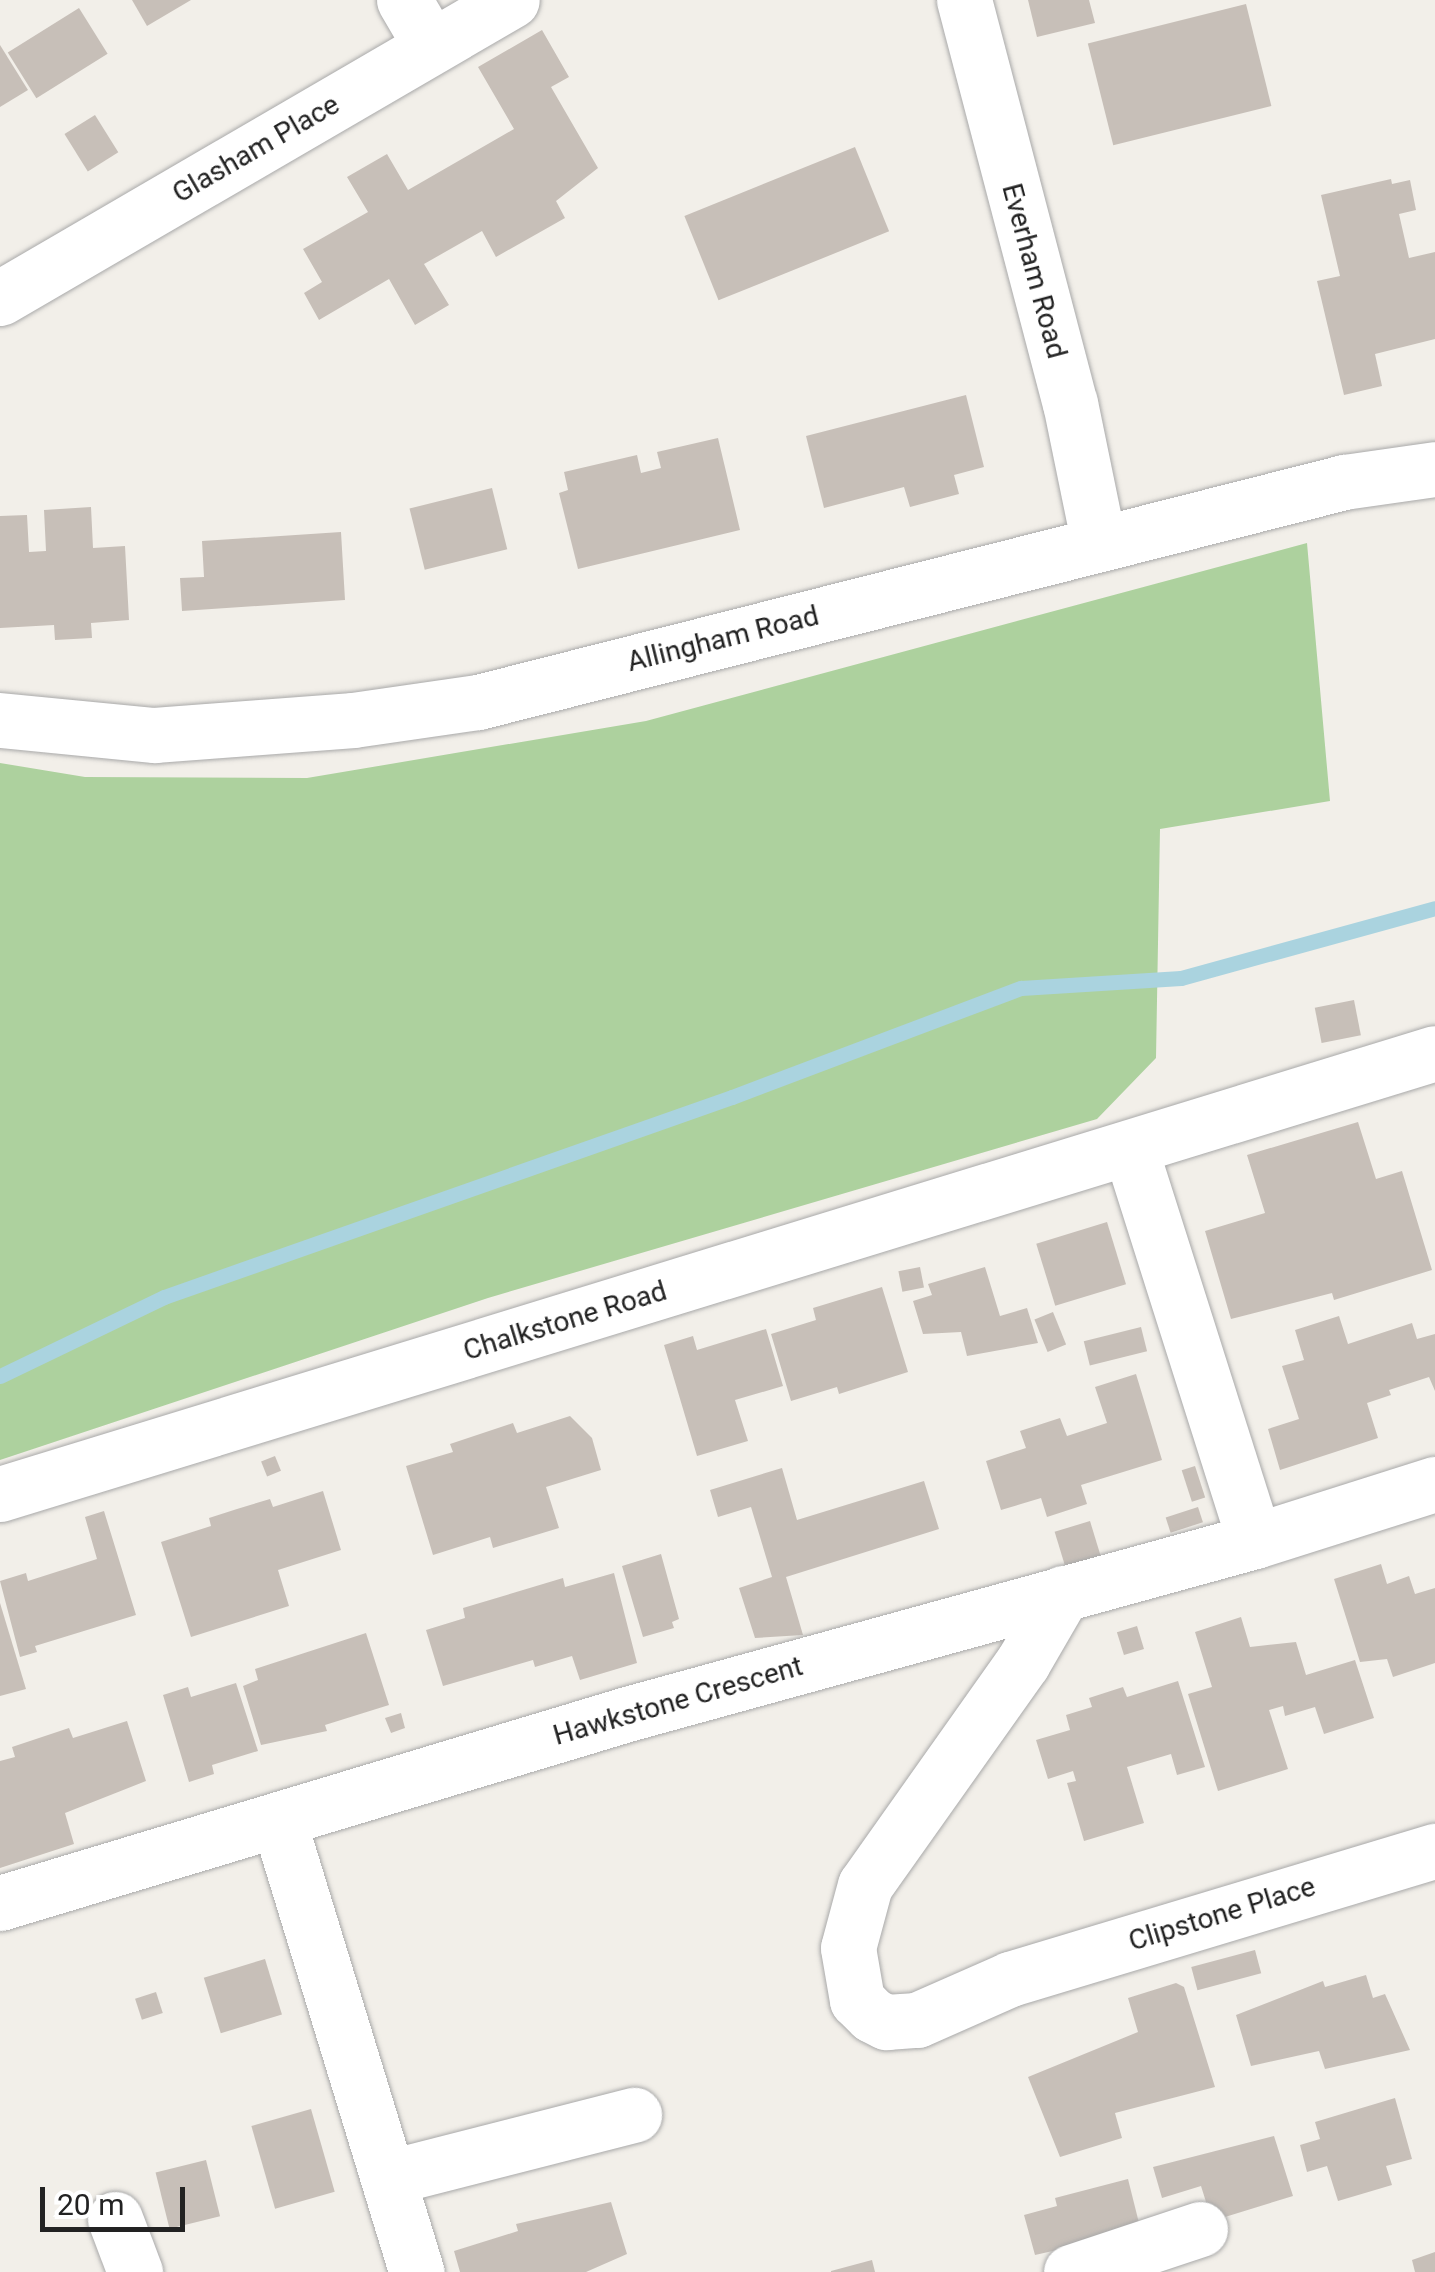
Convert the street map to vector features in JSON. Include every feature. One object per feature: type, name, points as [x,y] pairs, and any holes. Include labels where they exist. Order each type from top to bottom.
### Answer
[{"type":"street","points":[[404,0],[431,46]]},
{"type":"street","name":"Glasham Place","points":[[0,298],[512,0]]},
{"type":"street","name":"Everham Road","points":[[964,0],[1070,403],[1099,544]]},
{"type":"street","name":"Allingham Road","points":[[0,720],[154,735],[353,720],[478,702],[1344,482],[1435,468]]},
{"type":"street","name":"Chalkstone Road","points":[[0,1494],[1435,1053]]},
{"type":"street","points":[[1130,1148],[1255,1541]]},
{"type":"street","name":"Hawkstone Crescent","points":[[279,1822],[626,1714],[1255,1541],[1435,1484]]},
{"type":"street","name":"Clipstone Place","points":[[1063,1593],[1023,1662],[865,1886],[848,1948],[857,2000],[886,2022],[918,2020],[1010,1979],[1435,1850]]},
{"type":"street","points":[[0,1902],[279,1822],[417,2272]]},
{"type":"street","points":[[390,2177],[634,2115]]},
{"type":"street","points":[[116,2219],[135,2272]]},
{"type":"street","points":[[1071,2272],[1200,2229]]},
{"type":"green space","points":[[1307,543],[1330,801],[1160,829],[1156,1058],[1097,1119],[488,1298],[0,1460],[0,763],[85,777],[307,778],[646,721]]},
{"type":"building","points":[[132,0],[191,0],[147,26]]},
{"type":"building","points":[[1028,0],[1089,0],[1095,23],[1037,37]]},
{"type":"building","points":[[1246,4],[1271,106],[1113,145],[1088,43]]},
{"type":"building","points":[[79,8],[108,54],[36,98],[8,53]]},
{"type":"building","points":[[542,30],[569,77],[551,87],[598,168],[556,201],[565,218],[496,257],[482,231],[424,264],[449,305],[415,325],[389,279],[319,320],[304,293],[322,282],[303,249],[368,212],[347,177],[387,154],[408,190],[514,129],[478,67]]},
{"type":"building","points":[[0,45],[28,90],[0,107]]},
{"type":"building","points":[[95,115],[118,152],[88,171],[64,134]]},
{"type":"building","points":[[855,147],[889,231],[718,300],[684,216]]},
{"type":"building","points":[[1391,179],[1392,184],[1410,180],[1416,210],[1399,214],[1409,258],[1435,252],[1435,339],[1375,354],[1382,386],[1344,395],[1317,281],[1340,276],[1321,195]]},
{"type":"building","points":[[966,395],[984,467],[954,475],[959,494],[910,507],[904,487],[824,508],[806,436]]},
{"type":"building","points":[[718,438],[740,530],[578,569],[559,493],[568,490],[564,472],[637,455],[641,473],[661,468],[657,452]]},
{"type":"building","points":[[492,488],[507,549],[425,570],[410,509]]},
{"type":"building","points":[[91,507],[93,548],[125,546],[129,620],[91,623],[92,638],[55,640],[54,625],[0,628],[0,516],[27,515],[29,552],[46,551],[44,510]]},
{"type":"building","points":[[341,532],[345,600],[182,611],[180,578],[204,577],[202,541]]},
{"type":"building","points":[[1354,1000],[1361,1035],[1322,1043],[1315,1008]]},
{"type":"building","points":[[1358,1122],[1376,1179],[1402,1171],[1432,1270],[1334,1300],[1332,1293],[1231,1319],[1205,1231],[1265,1213],[1247,1155]]},
{"type":"building","points":[[1107,1222],[1126,1284],[1055,1306],[1036,1244]]},
{"type":"building","points":[[920,1267],[924,1288],[902,1292],[898,1271]]},
{"type":"building","points":[[985,1267],[1000,1316],[1027,1308],[1038,1343],[967,1356],[961,1332],[923,1334],[913,1301],[932,1295],[928,1284]]},
{"type":"building","points":[[882,1287],[908,1372],[839,1394],[837,1387],[791,1401],[771,1334],[816,1320],[813,1308]]},
{"type":"building","points":[[1053,1312],[1066,1344],[1048,1352],[1034,1319]]},
{"type":"building","points":[[1339,1316],[1348,1344],[1412,1323],[1417,1339],[1435,1334],[1435,1391],[1429,1377],[1389,1390],[1391,1395],[1367,1403],[1378,1438],[1280,1470],[1268,1429],[1299,1419],[1282,1366],[1304,1360],[1295,1330]]},
{"type":"building","points":[[1141,1327],[1147,1351],[1090,1366],[1084,1341]]},
{"type":"building","points":[[766,1329],[783,1386],[735,1400],[748,1441],[697,1456],[664,1345],[693,1336],[697,1350]]},
{"type":"building","points":[[1136,1374],[1162,1460],[1081,1485],[1087,1504],[1047,1517],[1041,1498],[1001,1510],[986,1461],[1026,1448],[1020,1431],[1060,1418],[1067,1436],[1107,1423],[1095,1387]]},
{"type":"building","points":[[570,1416],[592,1438],[601,1470],[546,1487],[559,1528],[493,1548],[490,1537],[433,1555],[406,1466],[453,1452],[450,1444],[513,1423],[517,1433]]},
{"type":"building","points":[[275,1456],[281,1471],[267,1476],[261,1462]]},
{"type":"building","points":[[1195,1466],[1205,1497],[1192,1502],[1182,1470]]},
{"type":"building","points":[[782,1468],[797,1520],[924,1481],[939,1529],[786,1577],[803,1635],[755,1638],[739,1588],[772,1577],[751,1507],[718,1517],[710,1490]]},
{"type":"building","points":[[323,1491],[341,1550],[278,1570],[289,1606],[191,1637],[161,1542],[211,1526],[209,1518],[237,1509],[270,1499],[273,1507]]},
{"type":"building","points":[[1198,1507],[1203,1522],[1171,1533],[1166,1518]]},
{"type":"building","points":[[104,1511],[136,1615],[35,1646],[37,1652],[20,1657],[0,1581],[26,1573],[28,1581],[97,1559],[85,1517]]},
{"type":"building","points":[[1090,1521],[1104,1566],[1068,1577],[1055,1532]]},
{"type":"building","points":[[661,1554],[679,1619],[672,1622],[674,1628],[643,1637],[622,1566]]},
{"type":"building","points":[[1381,1564],[1387,1584],[1409,1576],[1415,1594],[1435,1588],[1435,1663],[1393,1677],[1387,1659],[1360,1662],[1334,1579]]},
{"type":"building","points":[[614,1573],[637,1663],[580,1680],[572,1656],[535,1667],[533,1660],[443,1686],[426,1630],[465,1618],[463,1608],[563,1578],[565,1587]]},
{"type":"building","points":[[0,1603],[26,1689],[0,1696]]},
{"type":"building","points":[[1241,1617],[1250,1647],[1296,1642],[1306,1675],[1355,1660],[1374,1718],[1324,1734],[1315,1707],[1285,1716],[1283,1706],[1269,1710],[1288,1769],[1218,1791],[1188,1694],[1212,1687],[1195,1632]]},
{"type":"building","points":[[1137,1626],[1144,1649],[1124,1655],[1117,1632]]},
{"type":"building","points":[[366,1633],[389,1705],[325,1725],[327,1731],[261,1745],[243,1686],[258,1680],[255,1669]]},
{"type":"building","points":[[1178,1681],[1205,1767],[1177,1775],[1171,1754],[1127,1767],[1144,1823],[1084,1841],[1067,1783],[1076,1781],[1073,1771],[1048,1779],[1036,1740],[1070,1730],[1066,1715],[1092,1707],[1089,1698],[1123,1687],[1127,1697]]},
{"type":"building","points":[[236,1683],[258,1751],[212,1765],[214,1774],[189,1782],[163,1695],[188,1687],[191,1697]]},
{"type":"building","points":[[401,1713],[405,1728],[391,1733],[385,1718]]},
{"type":"building","points":[[127,1721],[146,1781],[65,1813],[74,1844],[0,1868],[0,1761],[15,1757],[12,1747],[69,1728],[73,1738]]},
{"type":"building","points":[[1255,1950],[1261,1973],[1197,1990],[1191,1967]]},
{"type":"building","points":[[265,1959],[282,2014],[221,2033],[204,1978]]},
{"type":"building","points":[[1366,1975],[1373,1998],[1385,1994],[1410,2050],[1325,2069],[1319,2051],[1251,2066],[1236,2015],[1323,1981],[1325,1987]]},
{"type":"building","points":[[1176,1983],[1184,1987],[1215,2087],[1115,2113],[1122,2138],[1060,2157],[1028,2077],[1138,2032],[1128,1998]]},
{"type":"building","points":[[156,1992],[163,2013],[142,2020],[135,1999]]},
{"type":"building","points":[[1395,2098],[1412,2159],[1386,2166],[1392,2185],[1338,2201],[1327,2166],[1307,2172],[1300,2145],[1320,2139],[1315,2122]]},
{"type":"building","points":[[311,2109],[335,2192],[275,2209],[251,2126]]},
{"type":"building","points":[[1274,2136],[1293,2196],[1212,2221],[1201,2186],[1162,2198],[1153,2167]]},
{"type":"building","points":[[206,2160],[220,2216],[170,2229],[156,2173]]},
{"type":"building","points":[[1128,2179],[1141,2231],[1035,2255],[1024,2215],[1057,2206],[1055,2198]]},
{"type":"building","points":[[611,2202],[627,2254],[586,2272],[460,2272],[454,2251],[518,2231],[516,2224]]},
{"type":"building","points":[[1435,2252],[1435,2272],[1415,2272],[1412,2260]]},
{"type":"building","points":[[872,2260],[875,2272],[831,2272],[831,2271]]},
{"type":"waterway","points":[[0,1376],[164,1297],[732,1097],[1021,988],[1181,978],[1435,908]]}]
